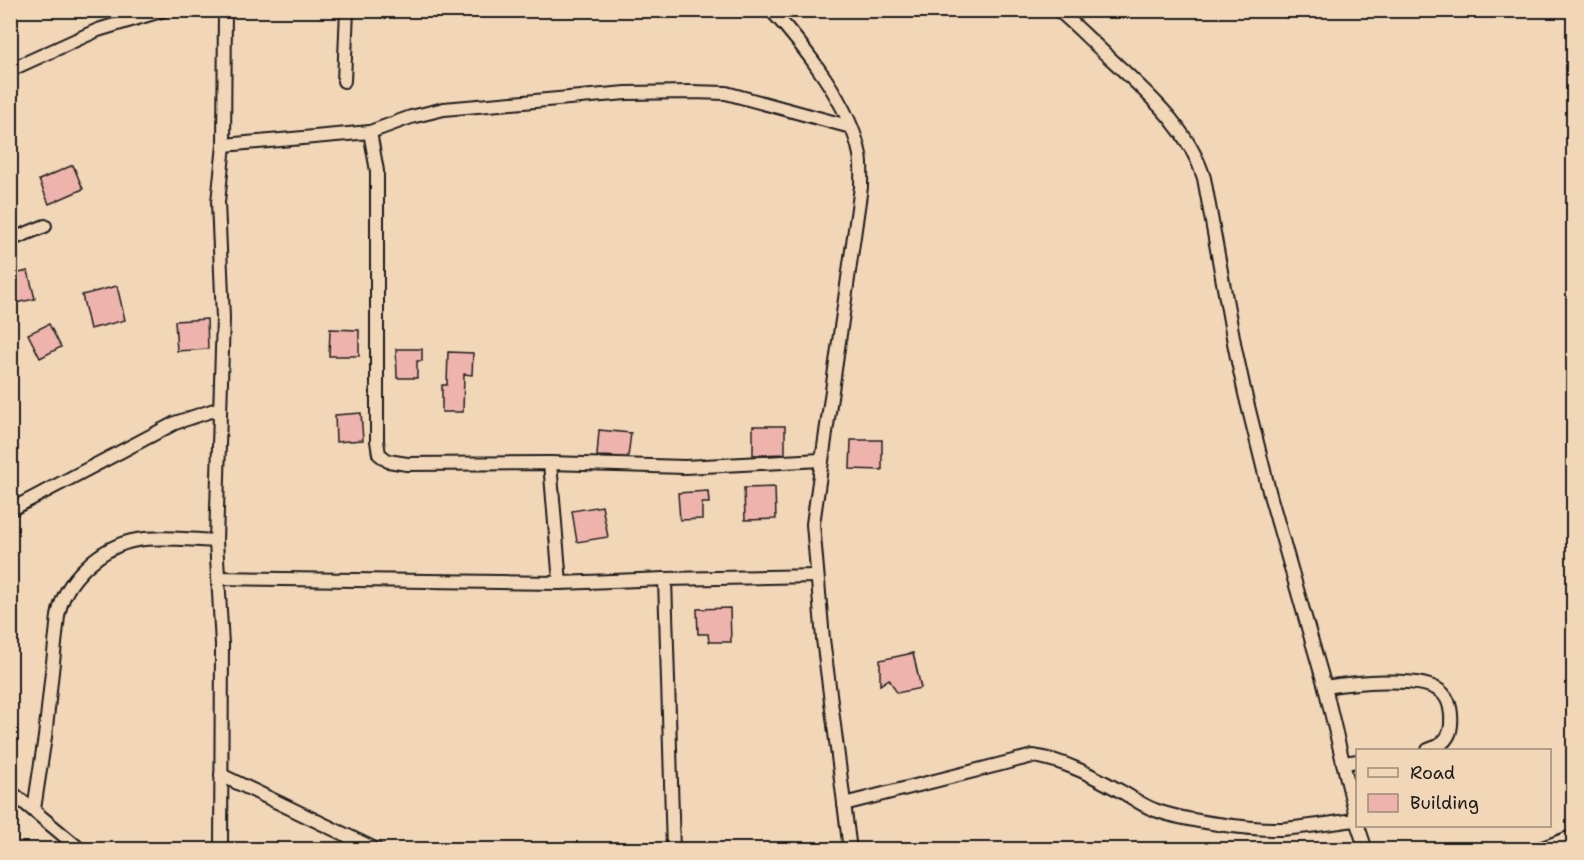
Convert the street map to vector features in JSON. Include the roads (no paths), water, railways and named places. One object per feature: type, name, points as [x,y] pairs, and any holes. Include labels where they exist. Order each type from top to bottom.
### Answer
[{"type":"street","points":[[10,70],[98,30],[164,10]]},
{"type":"street","points":[[221,849],[222,645],[216,541],[223,318],[218,202],[224,145],[225,10]]},
{"type":"street","points":[[344,81],[347,10]]},
{"type":"street","points":[[771,10],[839,101],[860,152],[862,167],[813,524],[817,576],[850,849]]},
{"type":"street","points":[[1058,10],[1172,119],[1198,158],[1204,178],[1245,394],[1270,495],[1325,687],[1356,820]]},
{"type":"street","points":[[224,145],[370,132],[411,117],[444,109],[648,92],[726,93],[851,127]]},
{"type":"street","points":[[370,132],[377,171],[377,441],[379,454],[388,461],[407,464],[550,463],[685,467],[820,460]]},
{"type":"street","points":[[10,240],[45,226]]},
{"type":"street","points":[[10,510],[175,423],[220,408]]},
{"type":"street","points":[[550,463],[560,583]]},
{"type":"street","points":[[34,809],[45,736],[58,616],[60,604],[67,590],[87,567],[119,545],[138,540],[216,541]]},
{"type":"street","points":[[218,578],[560,583],[817,576]]},
{"type":"street","points":[[664,579],[673,849]]},
{"type":"street","points":[[1325,687],[1405,682],[1437,688],[1446,696],[1450,705],[1450,731],[1446,740],[1432,749]]},
{"type":"street","points":[[844,804],[934,783],[1033,756],[1047,758],[1071,767],[1155,810],[1193,819],[1282,829],[1356,824]]},
{"type":"street","points":[[1343,763],[1356,761]]},
{"type":"street","points":[[221,775],[377,849]]},
{"type":"street","points":[[10,791],[81,849]]},
{"type":"street","points":[[1358,827],[1366,849]]},
{"type":"street","points":[[1537,849],[1574,836]]}]
